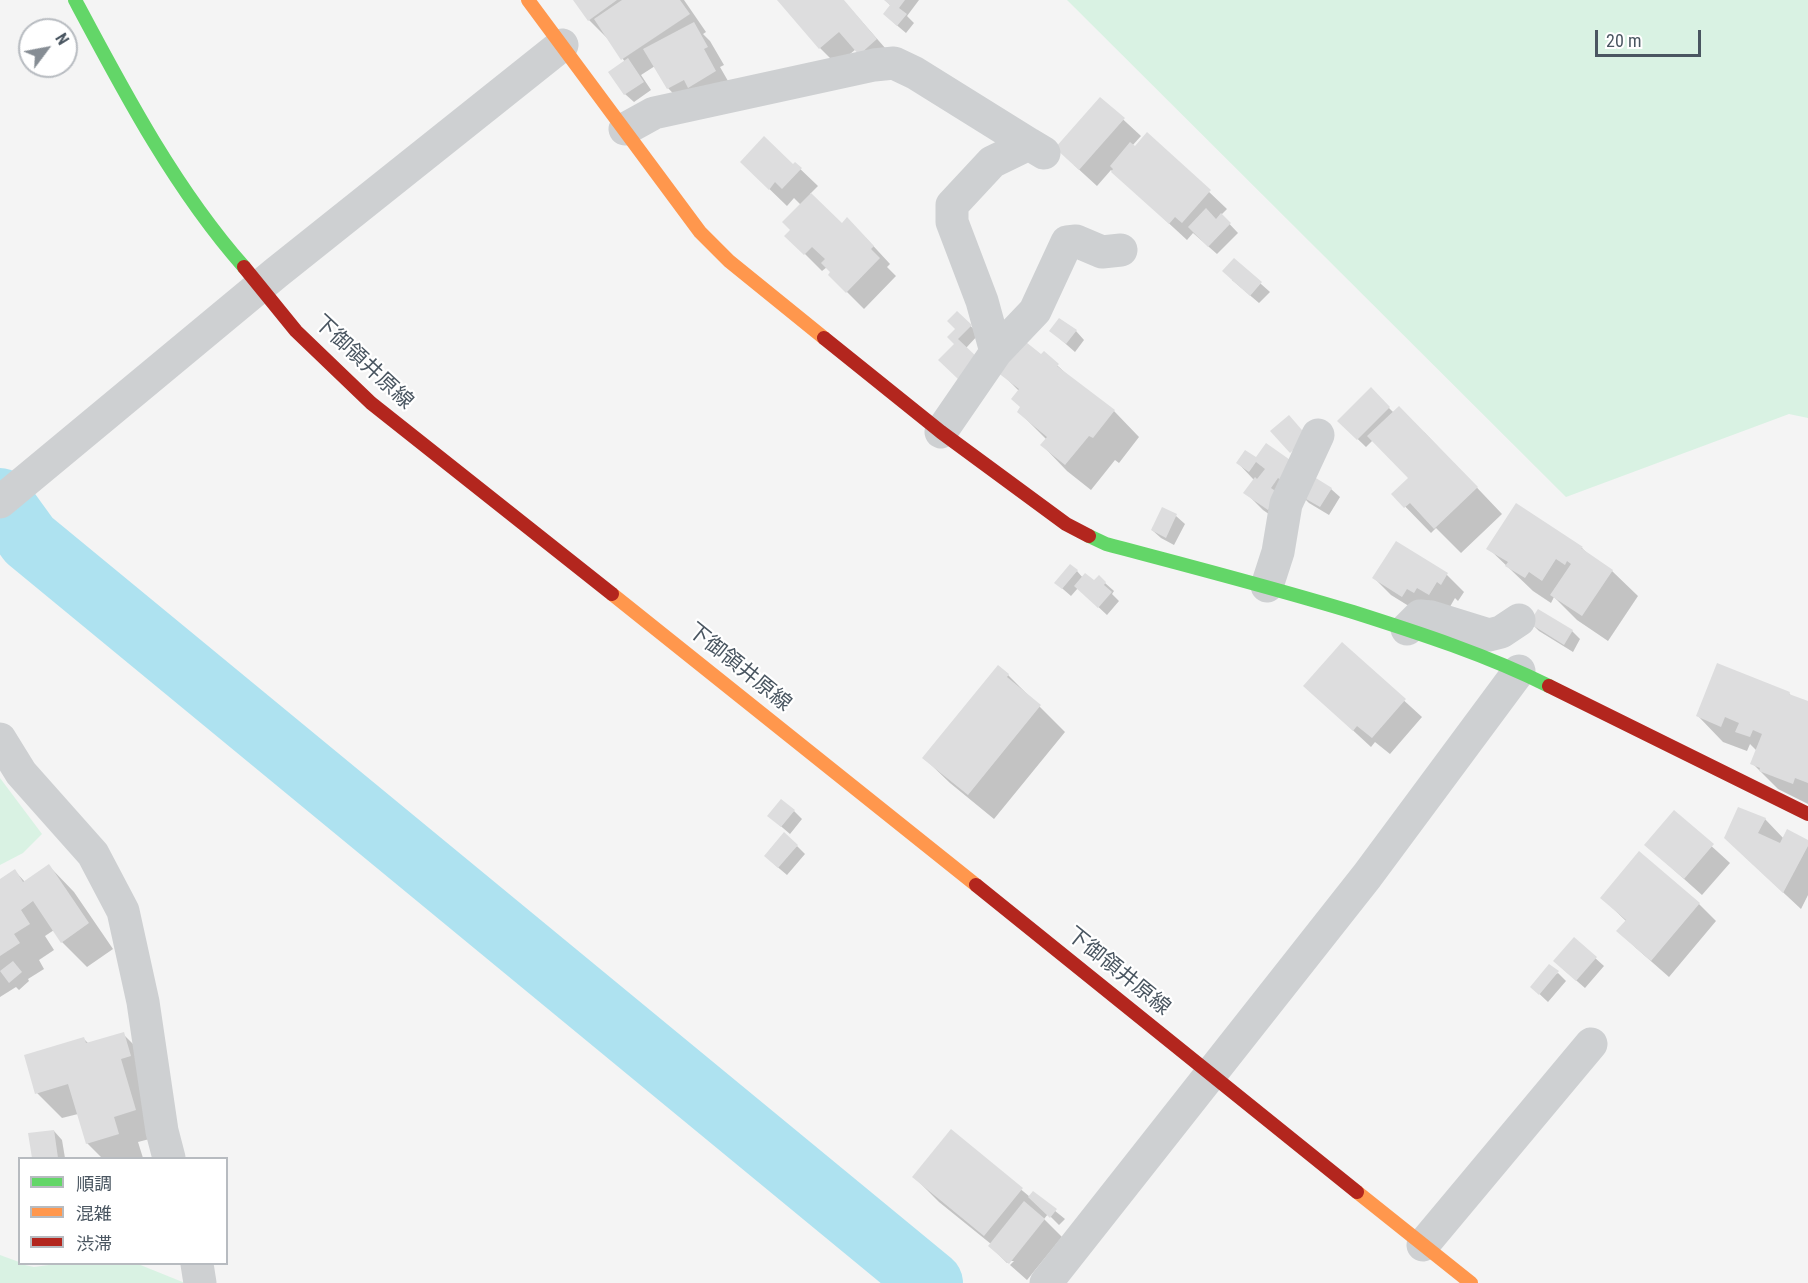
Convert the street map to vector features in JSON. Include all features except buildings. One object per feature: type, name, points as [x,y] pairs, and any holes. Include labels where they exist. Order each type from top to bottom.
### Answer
[{"type":"main road","name":"下御領井原線","points":[[75,0],[123,90],[188,194],[231,252],[296,330],[371,403],[710,671],[1471,1283]]},
{"type":"main road","points":[[528,0],[700,232],[729,261],[941,432],[1066,524],[1106,544],[1267,586],[1407,629],[1519,671],[1808,814]]},
{"type":"street","points":[[9,495],[261,286],[562,45]]},
{"type":"street","points":[[625,129],[654,113],[874,65],[894,63],[915,73],[1037,149],[992,162],[952,205],[952,222],[982,301],[996,352]]},
{"type":"street","points":[[941,432],[996,352],[1035,311],[1067,242],[1076,241],[1101,252],[1121,250]]},
{"type":"street","points":[[1267,586],[1278,552],[1286,504],[1318,435]]},
{"type":"street","points":[[1407,629],[1420,616],[1431,617],[1489,635],[1501,632],[1519,620]]},
{"type":"street","points":[[1046,1283],[1367,876],[1519,671]]},
{"type":"street","points":[[0,739],[21,773],[93,854],[123,911],[143,1002],[162,1131],[169,1157]]},
{"type":"street","points":[[1423,1245],[1591,1044]]},
{"type":"street","points":[[197,1265],[200,1283]]},
{"type":"green space","points":[[1067,0],[1808,0],[1808,418],[1789,414],[1566,497]]},
{"type":"green space","points":[[0,778],[42,834],[23,853],[0,865]]},
{"type":"green space","points":[[0,1255],[18,1262],[18,1265],[34,1267],[140,1265],[185,1283],[0,1283]]},
{"type":"waterway","points":[[0,500],[29,540],[931,1283]]},
{"type":"traffic: fast","points":[[75,0],[152,139],[195,205],[244,267]]},
{"type":"traffic: fast","points":[[1089,536],[1106,544],[1291,594],[1403,628],[1477,654],[1549,686]]},
{"type":"traffic: slow","points":[[528,0],[700,232],[729,261],[824,338]]},
{"type":"traffic: slow","points":[[612,594],[976,885]]},
{"type":"traffic: slow","points":[[1357,1192],[1471,1283]]},
{"type":"traffic: jam","points":[[244,267],[296,331],[371,403],[612,594]]},
{"type":"traffic: jam","points":[[824,338],[941,432],[1066,524],[1089,536]]},
{"type":"traffic: jam","points":[[1549,686],[1808,814]]},
{"type":"traffic: jam","points":[[976,885],[1357,1192]]}]
